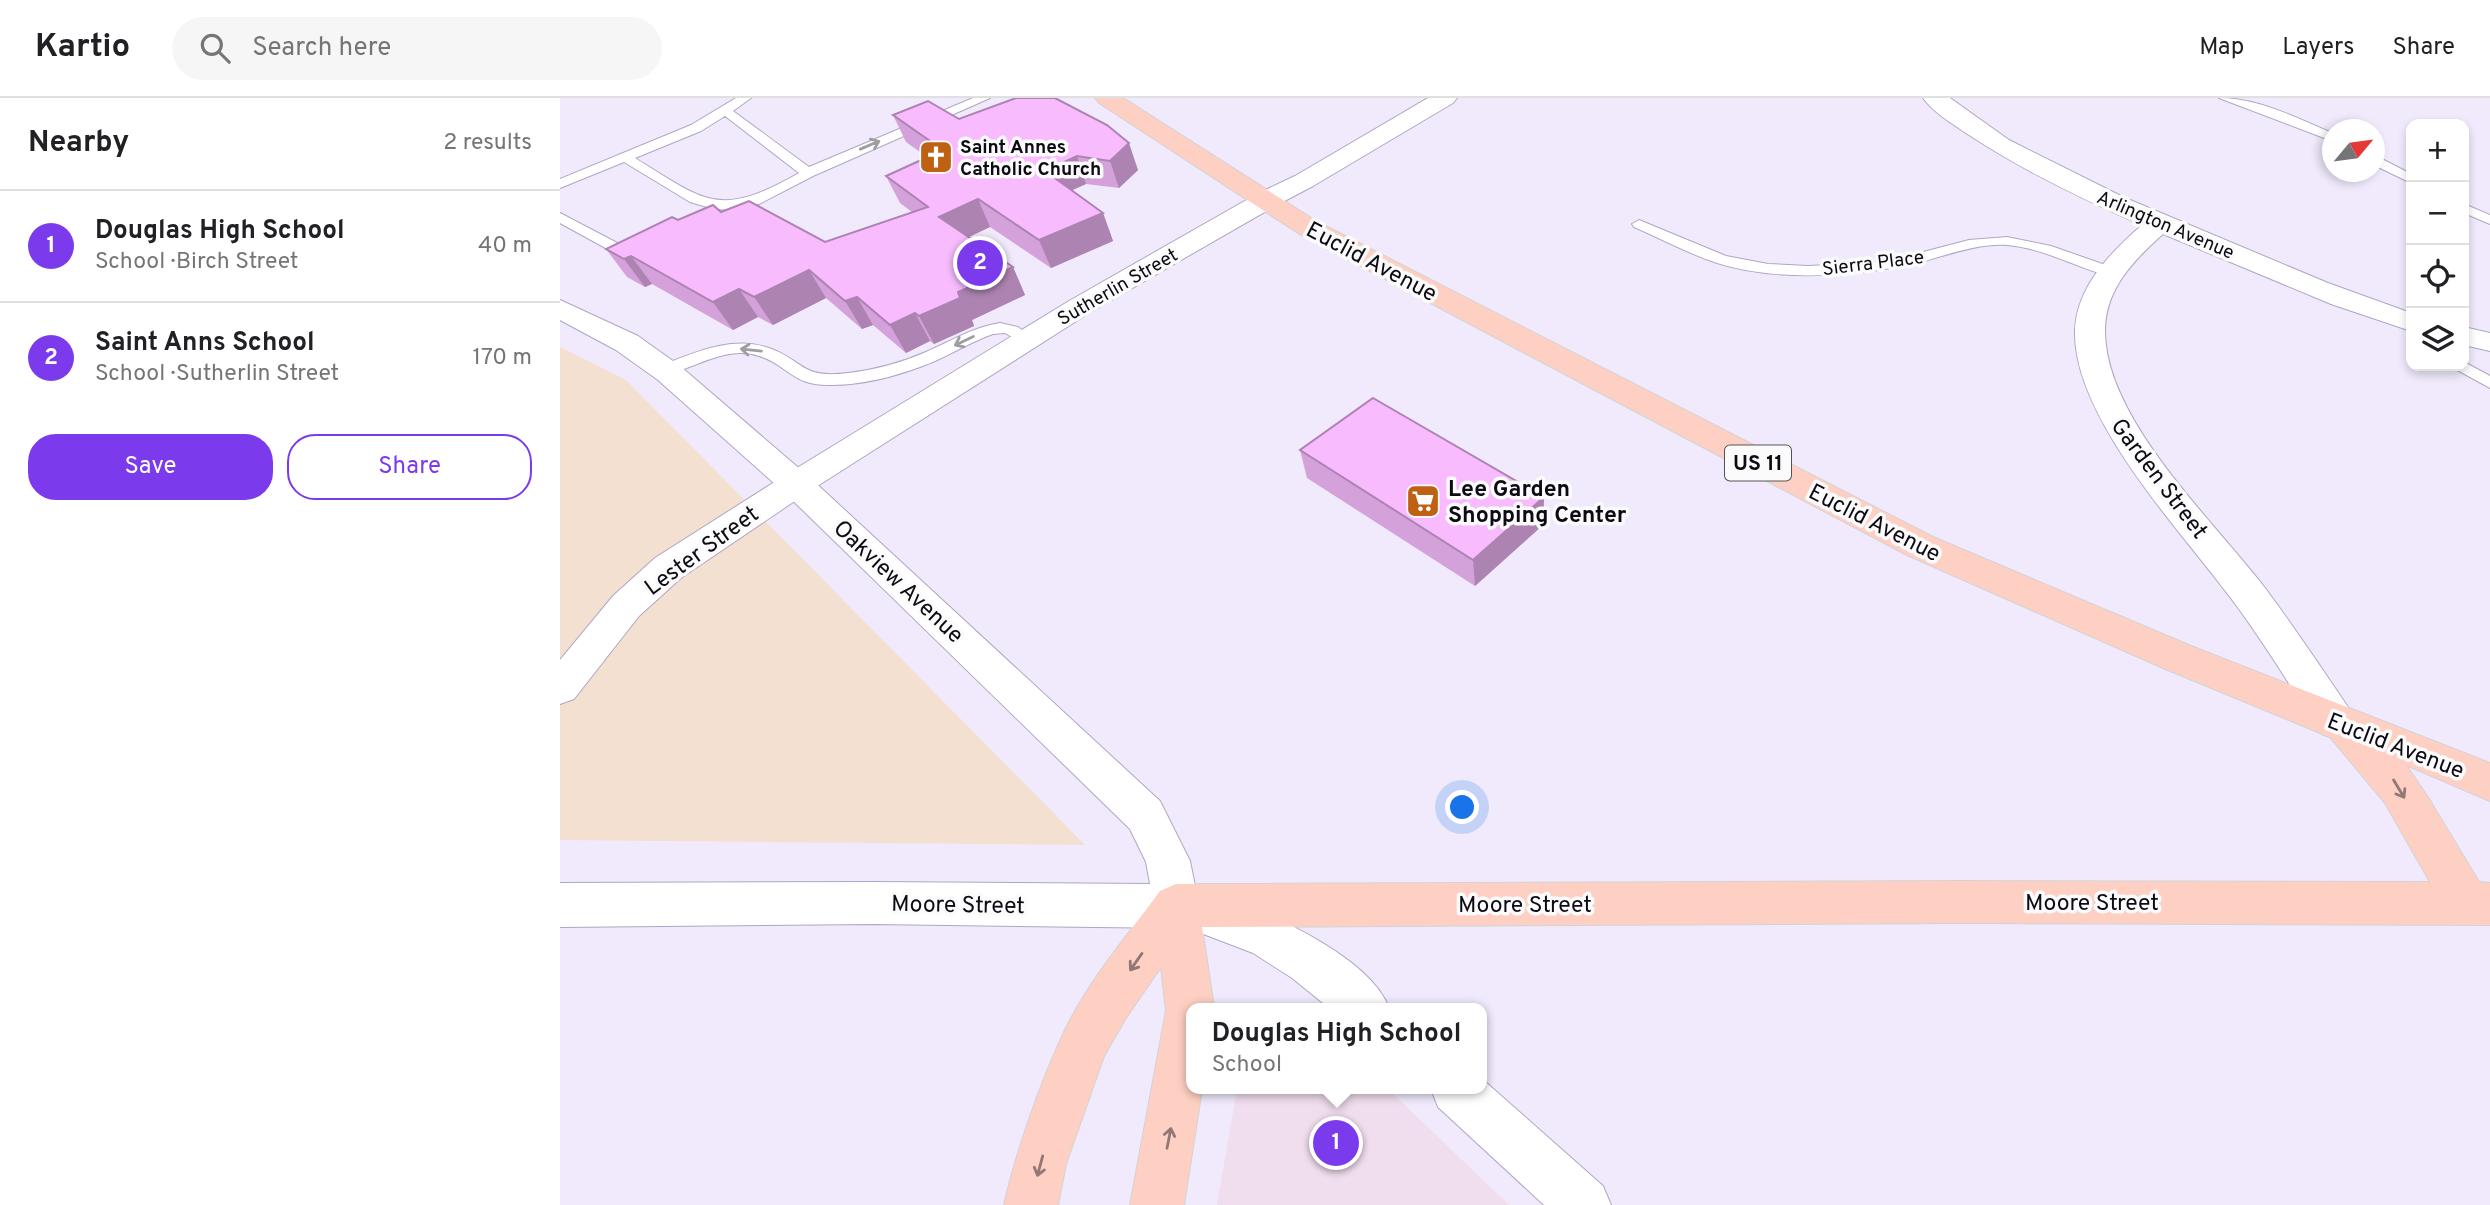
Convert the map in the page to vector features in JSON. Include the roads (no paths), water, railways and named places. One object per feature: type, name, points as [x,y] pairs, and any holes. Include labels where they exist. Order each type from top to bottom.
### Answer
[{"type":"main road","name":"Euclid Avenue","points":[[1107,98],[1307,227],[1920,547],[2336,722],[2443,761],[2490,783]]},
{"type":"main road","points":[[2336,722],[2372,752],[2391,776],[2478,904]]},
{"type":"main road","points":[[2443,761],[2490,772]]},
{"type":"main road","name":"Moore Street","points":[[1176,906],[1959,901],[2478,904]]},
{"type":"main road","points":[[1031,1205],[1040,1164],[1084,1044],[1109,1001],[1176,906]]},
{"type":"main road","points":[[1176,906],[1189,1003]]},
{"type":"main road","points":[[1157,1205],[1186,1035]]},
{"type":"street","name":"Sutherlin Street","points":[[796,484],[1079,307],[1446,98]]},
{"type":"street","name":"Arlington Avenue","points":[[1935,98],[1975,128],[2033,162],[2160,223],[2325,291],[2406,320]]},
{"type":"street","name":"Garden Street","points":[[2160,223],[2125,253],[2109,271],[2095,300],[2090,330],[2096,376],[2110,411],[2128,441],[2252,599],[2336,722]]},
{"type":"street","name":"Oakview Avenue","points":[[560,309],[627,343],[666,370],[796,484],[1145,815],[1168,861],[1176,906]]},
{"type":"street","points":[[2469,337],[2490,342]]},
{"type":"street","name":"Lester Street","points":[[560,688],[626,607],[667,568],[796,484]]},
{"type":"street","name":"Moore Street","points":[[560,905],[874,903],[1176,906]]},
{"type":"street","points":[[1176,906],[1228,918],[1261,931],[1316,965],[1359,1003]]},
{"type":"street","points":[[1462,1094],[1584,1205]]},
{"type":"lane","points":[[560,184],[696,128],[745,98]]},
{"type":"lane","points":[[625,157],[698,202],[724,207],[751,202],[808,173],[984,98]]},
{"type":"lane","points":[[2225,98],[2263,109],[2322,133]]},
{"type":"lane","points":[[726,111],[808,173]]},
{"type":"lane","points":[[2385,165],[2406,176]]},
{"type":"lane","points":[[2469,210],[2490,220]]},
{"type":"lane","points":[[560,217],[616,248]]},
{"type":"lane","name":"Sierra Place","points":[[1639,224],[1746,265],[1792,270],[1837,270],[1892,264],[1986,241],[2032,246],[2109,271]]},
{"type":"lane","points":[[666,370],[716,352],[736,348],[761,350],[788,369],[808,378],[841,378],[904,366],[999,327],[1007,328],[1026,340]]},
{"type":"lane","points":[[2467,371],[2490,383]]},
{"type":"place","name":"Saint Annes Catholic Church","points":[[936,157]]},
{"type":"place","name":"Saint Anns School","points":[[980,263]]},
{"type":"place","name":"Lee Garden Shopping Center","points":[[1423,501]]},
{"type":"place","name":"Douglas High School","points":[[1336,1143]]}]
